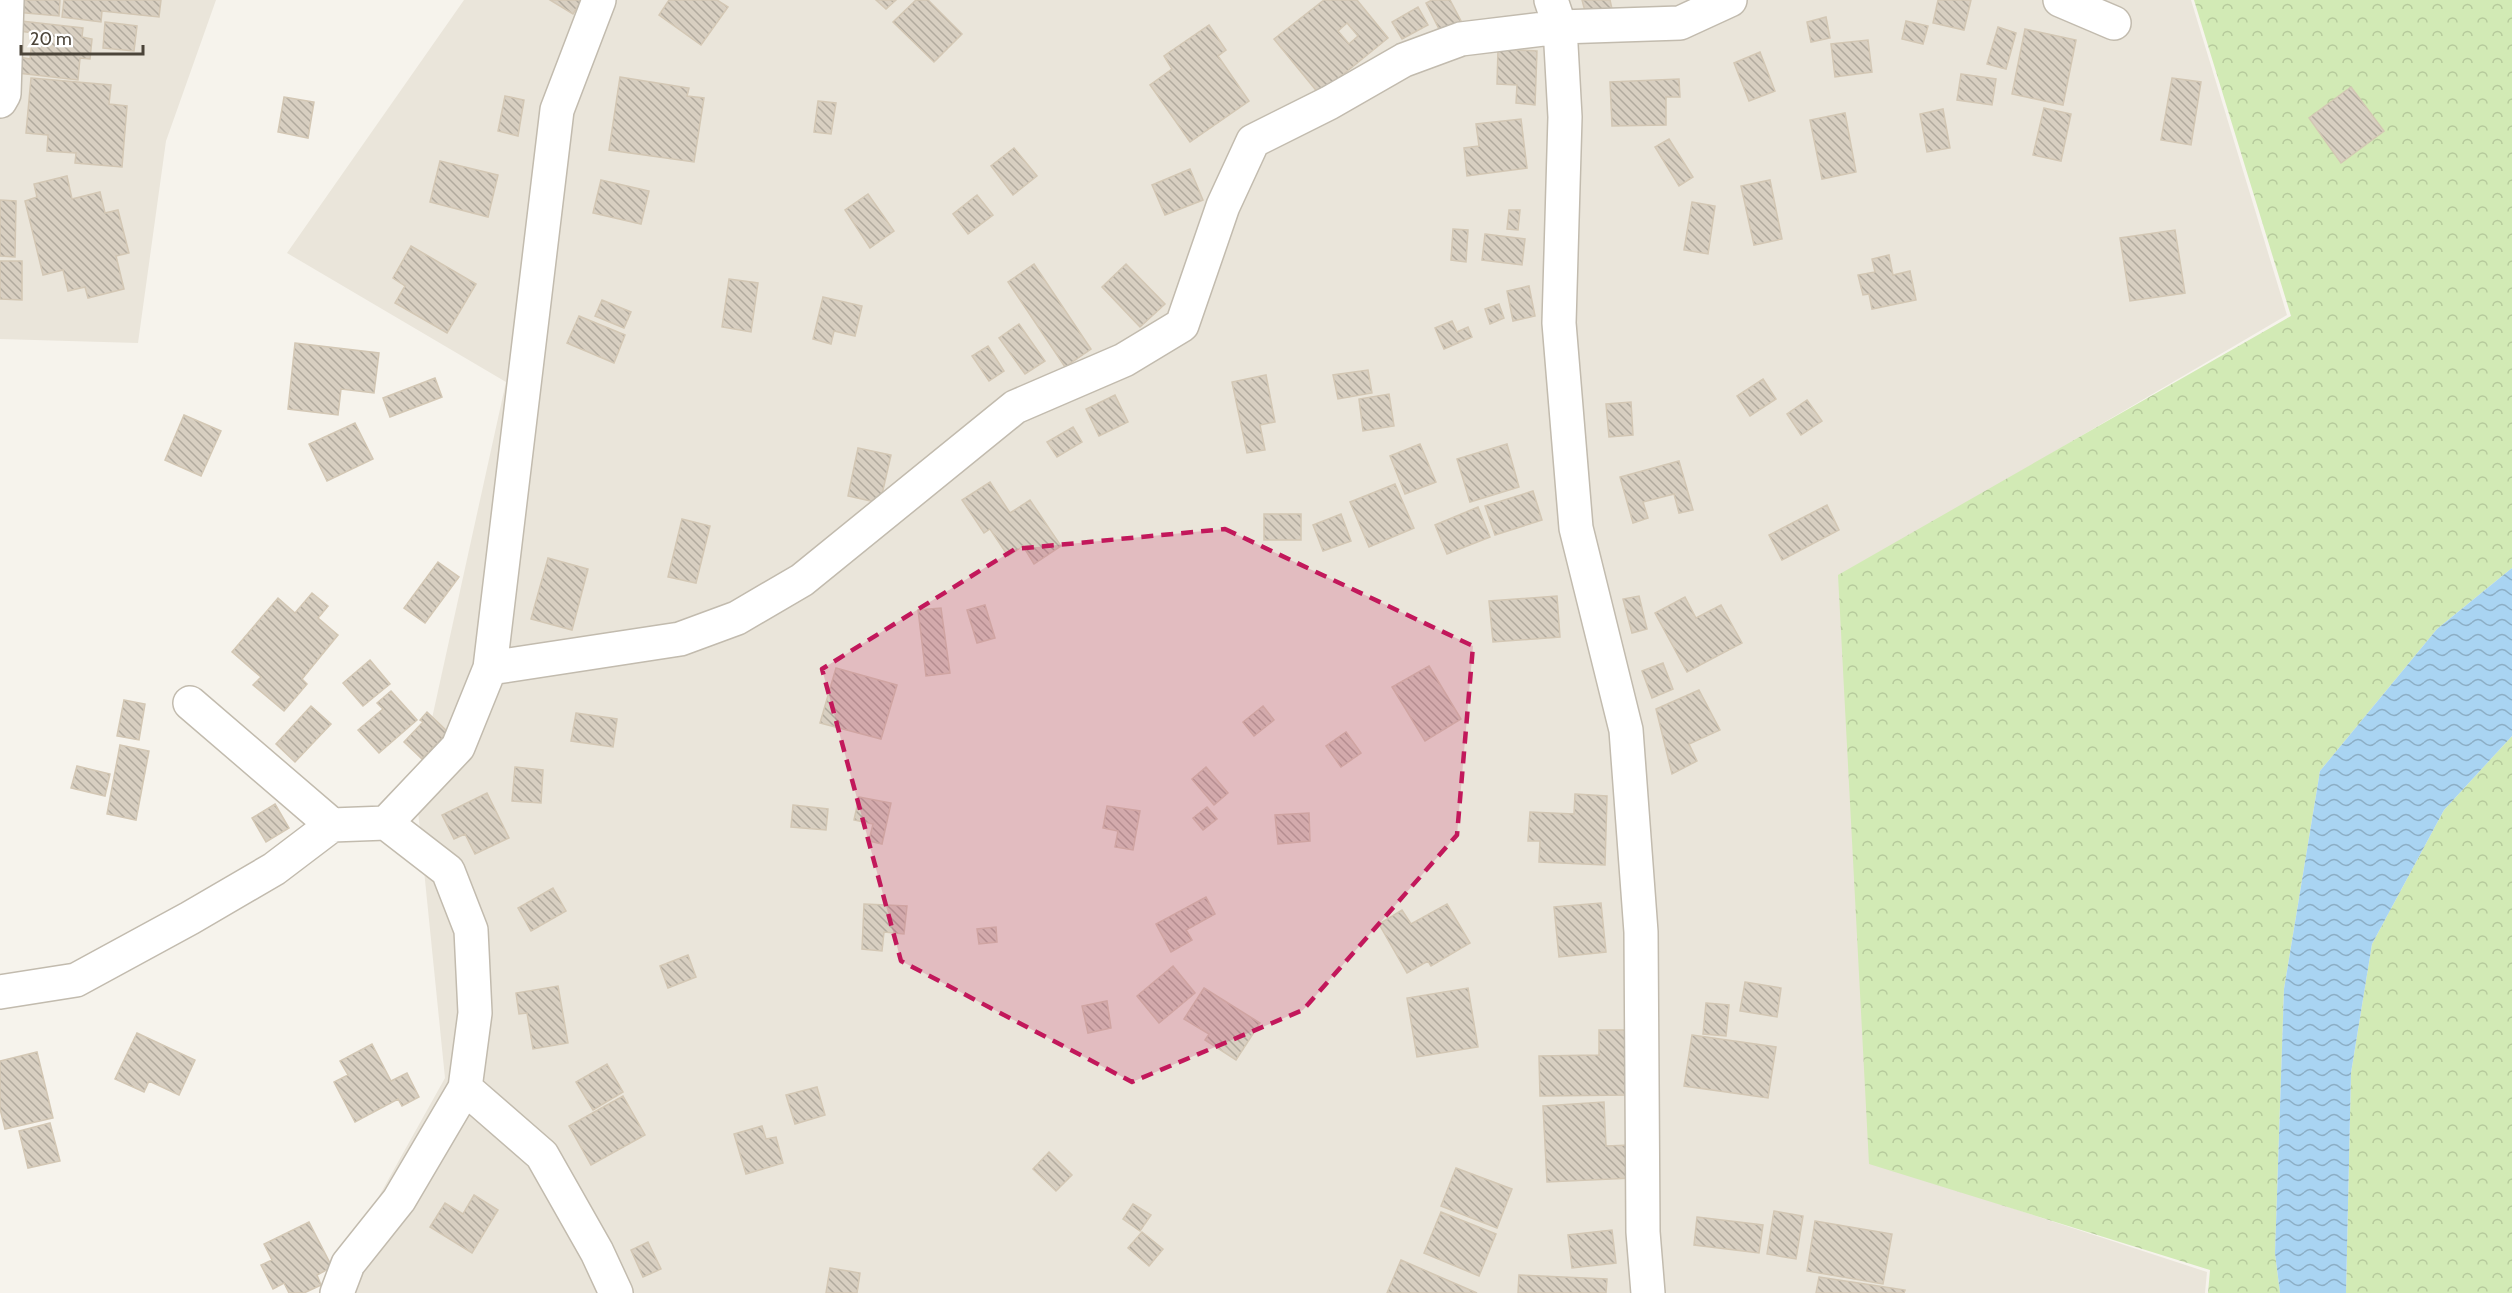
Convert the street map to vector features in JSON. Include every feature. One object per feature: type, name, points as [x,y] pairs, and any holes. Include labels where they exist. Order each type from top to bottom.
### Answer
[{"type":"street","points":[[0,101],[4,94],[8,0]]},
{"type":"street","points":[[386,823],[458,747],[490,668],[557,110],[599,0]]},
{"type":"street","points":[[490,668],[680,639],[736,618],[802,580],[1015,407],[1124,360],[1182,325],[1224,206],[1253,141],[1329,103],[1404,60],[1461,39],[1556,14],[1680,23],[1730,0]]},
{"type":"street","points":[[2060,0],[2114,23]]},
{"type":"street","points":[[1556,14],[1565,117],[1559,322],[1576,528],[1626,730],[1641,932],[1643,1232],[1648,1293]]},
{"type":"street","points":[[190,703],[332,825]]},
{"type":"street","points":[[0,992],[76,980],[190,918],[273,869],[332,825],[386,823],[448,872],[471,930],[475,1012],[465,1088],[399,1200],[348,1264],[337,1293]]},
{"type":"street","points":[[465,1088],[542,1155],[597,1252],[616,1293]]},
{"type":"highlighted area","points":[[1225,529],[1473,646],[1457,835],[1303,1010],[1132,1082],[901,961],[822,669],[1015,549]]},
{"type":"shaded area","points":[[0,0],[216,0],[166,141],[138,343],[0,339]]},
{"type":"shaded area","points":[[464,0],[2191,0],[2287,315],[1841,577],[1871,1162],[2207,1272],[2205,1293],[325,1293],[445,1078],[416,791],[506,382],[287,253]]},
{"type":"green space","points":[[2194,0],[2512,0],[2512,568],[2437,629],[2320,771],[2284,989],[2275,1253],[2280,1293],[2208,1293],[2210,1270],[1869,1164],[1838,575],[2291,316]]},
{"type":"green space","points":[[2512,736],[2512,1293],[2346,1293],[2351,1073],[2372,944],[2444,810]]},
{"type":"water","points":[[2512,568],[2512,736],[2444,810],[2372,944],[2351,1073],[2346,1293],[2280,1293],[2275,1253],[2284,989],[2320,771],[2437,629]]},
{"type":"building","points":[[16,0],[60,0],[59,16],[15,12]]},
{"type":"building","points":[[64,0],[161,0],[159,17],[102,11],[101,22],[62,17]]},
{"type":"building","points":[[550,0],[582,0],[573,14]]},
{"type":"building","points":[[669,0],[717,0],[728,7],[701,45],[659,15]]},
{"type":"building","points":[[876,0],[896,0],[886,9]]},
{"type":"building","points":[[916,0],[928,0],[962,34],[934,62],[893,22]]},
{"type":"building","points":[[1324,0],[1357,0],[1388,38],[1319,94],[1274,39]],"holes":[[[1347,23],[1358,36],[1349,44],[1338,31]]]},
{"type":"building","points":[[1432,0],[1450,0],[1461,21],[1440,31],[1426,3]]},
{"type":"building","points":[[1582,0],[1610,0],[1612,9],[1586,15]]},
{"type":"building","points":[[1938,0],[1971,0],[1964,30],[1933,23]]},
{"type":"building","points":[[1418,7],[1428,25],[1402,39],[1392,22]]},
{"type":"building","points":[[1826,17],[1830,38],[1811,42],[1807,22]]},
{"type":"building","points":[[21,21],[83,28],[82,37],[92,39],[90,59],[80,58],[78,80],[18,73],[19,57],[30,59],[33,33],[20,31]]},
{"type":"building","points":[[1906,21],[1928,26],[1923,44],[1902,39]]},
{"type":"building","points":[[105,22],[137,26],[134,51],[103,48]]},
{"type":"building","points":[[1209,25],[1226,50],[1218,56],[1249,101],[1190,142],[1150,85],[1172,69],[1164,56]]},
{"type":"building","points":[[1998,27],[2016,33],[2006,69],[1987,64]]},
{"type":"building","points":[[2025,29],[2076,40],[2063,105],[2012,94]]},
{"type":"building","points":[[1868,40],[1872,72],[1835,77],[1831,44]]},
{"type":"building","points":[[1498,49],[1537,51],[1535,105],[1516,103],[1517,85],[1497,84]]},
{"type":"building","points":[[1760,52],[1775,91],[1749,101],[1734,63]]},
{"type":"building","points":[[1961,74],[1996,79],[1992,105],[1957,100]]},
{"type":"building","points":[[620,77],[689,88],[687,96],[704,98],[694,162],[609,150]]},
{"type":"building","points":[[31,78],[111,85],[109,104],[127,106],[122,167],[75,163],[76,153],[47,151],[48,135],[26,133]]},
{"type":"building","points":[[2172,78],[2201,82],[2191,145],[2161,140]]},
{"type":"building","points":[[1679,79],[1680,97],[1666,97],[1666,125],[1612,126],[1610,82]]},
{"type":"building","points":[[2351,87],[2384,131],[2341,163],[2309,118]]},
{"type":"building","points":[[505,96],[524,100],[518,136],[498,131]]},
{"type":"building","points":[[284,97],[314,102],[308,138],[278,132]]},
{"type":"building","points":[[818,101],[836,103],[831,134],[814,132]]},
{"type":"building","points":[[2044,108],[2071,114],[2061,161],[2033,155]]},
{"type":"building","points":[[1943,109],[1950,148],[1927,152],[1920,114]]},
{"type":"building","points":[[1845,113],[1856,172],[1822,179],[1810,120]]},
{"type":"building","points":[[1521,119],[1527,168],[1467,176],[1464,148],[1479,146],[1476,124]]},
{"type":"building","points":[[1669,139],[1693,177],[1679,186],[1655,147]]},
{"type":"building","points":[[1014,148],[1037,176],[1013,195],[991,166]]},
{"type":"building","points":[[440,161],[498,175],[488,217],[430,202]]},
{"type":"building","points":[[1190,169],[1203,200],[1165,215],[1152,185]]},
{"type":"building","points":[[67,176],[72,199],[100,192],[105,213],[118,210],[129,253],[116,256],[124,289],[88,298],[85,287],[68,291],[63,270],[43,275],[25,201],[37,197],[34,184]]},
{"type":"building","points":[[601,180],[649,191],[641,224],[593,213]]},
{"type":"building","points":[[1770,180],[1782,239],[1754,245],[1741,186]]},
{"type":"building","points":[[868,194],[894,231],[870,248],[845,210]]},
{"type":"building","points":[[977,195],[993,215],[968,234],[953,214]]},
{"type":"building","points":[[0,200],[16,201],[15,257],[0,256]]},
{"type":"building","points":[[1692,202],[1715,206],[1708,254],[1684,250]]},
{"type":"building","points":[[1509,210],[1520,210],[1518,230],[1507,229]]},
{"type":"building","points":[[1453,229],[1468,230],[1466,262],[1451,260]]},
{"type":"building","points":[[2175,230],[2185,293],[2130,301],[2120,238]]},
{"type":"building","points":[[1485,234],[1525,239],[1522,265],[1482,260]]},
{"type":"building","points":[[411,246],[476,284],[447,333],[395,303],[405,286],[393,278]]},
{"type":"building","points":[[1889,255],[1893,275],[1910,271],[1916,300],[1872,309],[1869,294],[1863,295],[1858,275],[1875,272],[1872,259]]},
{"type":"building","points":[[0,261],[22,261],[22,300],[0,299]]},
{"type":"building","points":[[1034,264],[1091,349],[1065,367],[1008,282]]},
{"type":"building","points":[[1126,264],[1165,304],[1140,327],[1102,287]]},
{"type":"building","points":[[729,279],[758,283],[751,332],[722,327]]},
{"type":"building","points":[[1529,286],[1535,316],[1513,321],[1507,291]]},
{"type":"building","points":[[823,297],[862,306],[855,336],[834,331],[831,344],[813,339]]},
{"type":"building","points":[[602,300],[631,312],[624,328],[595,316]]},
{"type":"building","points":[[1499,304],[1504,318],[1490,324],[1485,309]]},
{"type":"building","points":[[579,316],[625,335],[614,363],[567,343]]},
{"type":"building","points":[[1452,321],[1457,332],[1468,327],[1472,337],[1444,349],[1435,328]]},
{"type":"building","points":[[1019,324],[1045,361],[1025,374],[999,338]]},
{"type":"building","points":[[295,343],[379,353],[374,393],[341,389],[338,415],[288,409]]},
{"type":"building","points":[[988,346],[1004,371],[989,381],[972,356]]},
{"type":"building","points":[[1368,370],[1372,393],[1338,399],[1333,375]]},
{"type":"building","points":[[1266,375],[1275,422],[1260,425],[1265,450],[1247,453],[1232,382]]},
{"type":"building","points":[[435,378],[442,397],[390,417],[383,398]]},
{"type":"building","points":[[1763,379],[1776,399],[1750,416],[1737,396]]},
{"type":"building","points":[[1389,394],[1394,426],[1363,431],[1359,399]]},
{"type":"building","points":[[1115,395],[1128,422],[1099,436],[1086,409]]},
{"type":"building","points":[[1807,400],[1822,421],[1801,435],[1787,414]]},
{"type":"building","points":[[1631,402],[1633,435],[1609,437],[1606,404]]},
{"type":"building","points":[[184,415],[221,431],[201,476],[165,460]]},
{"type":"building","points":[[355,423],[373,459],[327,481],[309,444]]},
{"type":"building","points":[[1073,427],[1082,442],[1057,457],[1047,442]]},
{"type":"building","points":[[1420,444],[1436,482],[1405,494],[1390,456]]},
{"type":"building","points":[[1507,444],[1519,487],[1470,502],[1457,459]]},
{"type":"building","points":[[858,448],[891,455],[880,503],[848,496]]},
{"type":"building","points":[[1679,461],[1693,510],[1679,513],[1674,494],[1643,502],[1648,518],[1633,523],[1620,477]]},
{"type":"building","points":[[990,482],[1010,513],[1030,500],[1061,546],[1034,564],[1023,546],[1008,556],[990,529],[984,533],[962,500]]},
{"type":"building","points":[[1395,484],[1414,528],[1369,547],[1350,502]]},
{"type":"building","points":[[1533,491],[1542,520],[1495,535],[1485,506]]},
{"type":"building","points":[[1827,505],[1839,530],[1782,560],[1769,535]]},
{"type":"building","points":[[1478,507],[1490,537],[1447,554],[1435,525]]},
{"type":"building","points":[[1264,514],[1301,514],[1301,540],[1264,540]]},
{"type":"building","points":[[1341,514],[1351,541],[1323,551],[1313,525]]},
{"type":"building","points":[[682,519],[710,526],[696,583],[668,577]]},
{"type":"building","points":[[548,558],[588,569],[572,630],[531,619]]},
{"type":"building","points":[[438,562],[459,577],[425,623],[404,608]]},
{"type":"building","points":[[312,593],[328,606],[318,618],[338,635],[302,679],[307,684],[284,711],[253,685],[261,677],[232,652],[278,598],[295,613]]},
{"type":"building","points":[[1557,596],[1560,637],[1493,642],[1489,601]]},
{"type":"building","points":[[1639,596],[1647,629],[1632,633],[1623,599]]},
{"type":"building","points":[[1685,597],[1696,618],[1721,605],[1742,643],[1687,672],[1655,613]]},
{"type":"building","points":[[985,605],[995,638],[977,643],[967,610]]},
{"type":"building","points":[[941,608],[950,673],[926,676],[918,610]]},
{"type":"building","points":[[370,660],[390,684],[363,706],[343,683]]},
{"type":"building","points":[[1663,663],[1673,689],[1652,698],[1642,671]]},
{"type":"building","points":[[1429,666],[1461,719],[1425,741],[1392,687]]},
{"type":"building","points":[[836,668],[897,685],[881,739],[820,723]]},
{"type":"building","points":[[1699,690],[1720,730],[1689,744],[1697,761],[1672,774],[1656,709]]},
{"type":"building","points":[[391,691],[417,720],[379,753],[358,730],[383,709],[377,703]]},
{"type":"building","points":[[124,700],[145,704],[139,740],[117,736]]},
{"type":"building","points":[[311,706],[331,724],[295,762],[276,744]]},
{"type":"building","points":[[1263,706],[1274,720],[1254,736],[1243,722]]},
{"type":"building","points":[[427,712],[448,732],[422,759],[404,742],[423,722],[420,720]]},
{"type":"building","points":[[576,713],[617,719],[613,747],[571,741]]},
{"type":"building","points":[[1346,732],[1361,753],[1341,767],[1326,746]]},
{"type":"building","points":[[120,745],[149,751],[136,820],[107,814]]},
{"type":"building","points":[[77,766],[110,774],[105,796],[71,788]]},
{"type":"building","points":[[515,767],[543,770],[541,803],[512,801]]},
{"type":"building","points":[[1206,767],[1228,793],[1214,805],[1192,779]]},
{"type":"building","points":[[487,793],[509,838],[475,854],[465,834],[454,839],[442,815]]},
{"type":"building","points":[[1575,794],[1607,796],[1605,865],[1539,862],[1540,841],[1528,841],[1530,812],[1574,814]]},
{"type":"building","points":[[859,797],[891,803],[882,844],[869,841],[873,824],[854,820]]},
{"type":"building","points":[[275,804],[289,828],[266,842],[252,818]]},
{"type":"building","points":[[793,805],[828,809],[826,830],[791,827]]},
{"type":"building","points":[[1107,806],[1140,811],[1133,850],[1115,847],[1118,831],[1103,828]]},
{"type":"building","points":[[1207,807],[1217,819],[1203,830],[1193,818]]},
{"type":"building","points":[[1309,813],[1310,841],[1278,844],[1275,815]]},
{"type":"building","points":[[553,888],[566,911],[531,931],[518,908]]},
{"type":"building","points":[[1206,897],[1215,914],[1186,930],[1192,940],[1171,952],[1156,924]]},
{"type":"building","points":[[1601,903],[1606,952],[1559,957],[1554,907]]},
{"type":"building","points":[[864,904],[907,906],[904,934],[884,932],[882,951],[862,949]]},
{"type":"building","points":[[1447,904],[1470,943],[1431,966],[1428,961],[1407,973],[1379,924],[1402,910],[1411,924]]},
{"type":"building","points":[[996,927],[997,942],[979,944],[977,929]]},
{"type":"building","points":[[688,955],[696,977],[668,988],[660,966]]},
{"type":"building","points":[[1173,966],[1195,993],[1159,1023],[1137,996]]},
{"type":"building","points":[[1745,982],[1781,988],[1777,1017],[1740,1011]]},
{"type":"building","points":[[558,986],[568,1043],[533,1049],[527,1013],[519,1014],[516,993]]},
{"type":"building","points":[[1204,988],[1260,1023],[1236,1060],[1205,1040],[1209,1034],[1184,1019]]},
{"type":"building","points":[[1468,988],[1478,1047],[1417,1057],[1407,998]]},
{"type":"building","points":[[1107,1001],[1111,1028],[1088,1033],[1082,1006]]},
{"type":"building","points":[[1706,1003],[1729,1005],[1726,1036],[1703,1034]]},
{"type":"building","points":[[1599,1030],[1629,1030],[1630,1095],[1540,1096],[1539,1056],[1599,1055]]},
{"type":"building","points":[[137,1033],[195,1060],[179,1095],[149,1081],[144,1092],[115,1079]]},
{"type":"building","points":[[1692,1035],[1776,1047],[1768,1098],[1684,1086]]},
{"type":"building","points":[[372,1044],[391,1081],[407,1073],[419,1097],[402,1106],[398,1099],[355,1122],[334,1082],[348,1075],[340,1061]]},
{"type":"building","points":[[37,1052],[53,1118],[5,1129],[0,1109],[0,1061]]},
{"type":"building","points":[[607,1064],[623,1092],[593,1110],[576,1082]]},
{"type":"building","points":[[817,1087],[825,1115],[795,1124],[786,1095]]},
{"type":"building","points":[[623,1096],[645,1135],[591,1165],[569,1126]]},
{"type":"building","points":[[1604,1102],[1606,1146],[1630,1145],[1632,1178],[1547,1182],[1543,1106]]},
{"type":"building","points":[[50,1123],[60,1161],[28,1168],[19,1131]]},
{"type":"building","points":[[762,1126],[766,1139],[776,1137],[783,1163],[746,1174],[734,1134]]},
{"type":"building","points":[[1049,1152],[1072,1175],[1056,1191],[1033,1169]]},
{"type":"building","points":[[1456,1168],[1512,1189],[1497,1228],[1441,1206]]},
{"type":"building","points":[[474,1195],[498,1210],[472,1253],[430,1227],[445,1203],[463,1214]]},
{"type":"building","points":[[1133,1204],[1151,1215],[1140,1231],[1123,1219]]},
{"type":"building","points":[[1774,1211],[1803,1216],[1796,1259],[1767,1254]]},
{"type":"building","points":[[1441,1212],[1496,1234],[1479,1276],[1424,1253]]},
{"type":"building","points":[[1697,1217],[1763,1225],[1759,1253],[1694,1245]]},
{"type":"building","points":[[1815,1221],[1892,1234],[1883,1284],[1807,1271]]},
{"type":"building","points":[[309,1222],[332,1267],[317,1275],[321,1285],[304,1293],[289,1293],[284,1283],[273,1289],[261,1265],[272,1260],[264,1244]]},
{"type":"building","points":[[1612,1230],[1616,1263],[1572,1268],[1568,1235]]},
{"type":"building","points":[[1142,1232],[1163,1249],[1149,1266],[1128,1248]]},
{"type":"building","points":[[648,1242],[661,1269],[643,1277],[631,1250]]},
{"type":"building","points":[[1401,1260],[1477,1293],[1387,1293]]},
{"type":"building","points":[[830,1268],[860,1273],[857,1293],[826,1293]]},
{"type":"building","points":[[1519,1275],[1607,1279],[1606,1293],[1518,1293]]},
{"type":"building","points":[[1819,1277],[1905,1290],[1904,1293],[1816,1293]]}]
